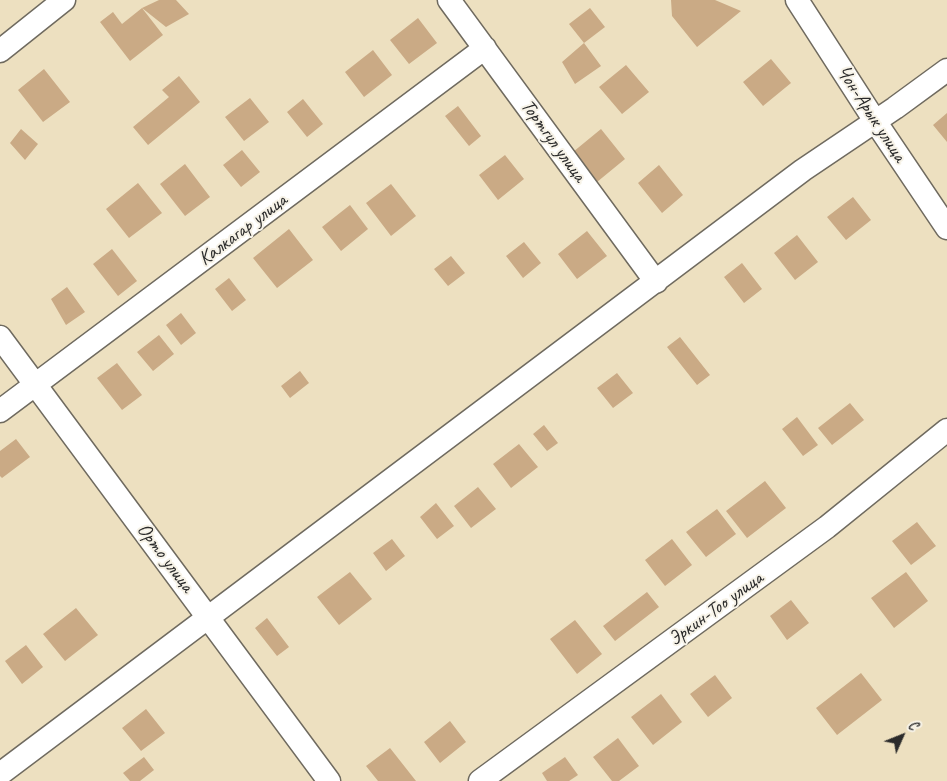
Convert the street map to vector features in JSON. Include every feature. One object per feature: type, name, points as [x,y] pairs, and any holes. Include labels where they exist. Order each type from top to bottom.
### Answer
[{"type":"street","points":[[0,52],[64,0]]},
{"type":"street","name":"Тортгул улица","points":[[449,0],[656,282]]},
{"type":"street","name":"Чон-Арык улица","points":[[797,0],[875,122],[947,228]]},
{"type":"street","name":"Калкагар улица","points":[[0,411],[485,48]]},
{"type":"street","points":[[0,774],[803,170],[875,122],[947,70]]},
{"type":"street","name":"Орто улица","points":[[0,337],[328,781]]},
{"type":"street","name":"Эркин-Тоо улица","points":[[480,781],[828,527],[947,430]]},
{"type":"building","points":[[159,0],[176,0],[189,14],[166,27],[142,8]]},
{"type":"building","points":[[671,0],[715,0],[741,11],[697,47],[672,16]]},
{"type":"building","points":[[142,8],[163,35],[130,61],[100,22],[113,12],[122,24]]},
{"type":"building","points":[[590,8],[605,27],[584,43],[569,24]]},
{"type":"building","points":[[418,18],[437,43],[409,64],[390,40]]},
{"type":"building","points":[[584,43],[601,66],[575,84],[562,62]]},
{"type":"building","points":[[373,50],[392,75],[364,97],[345,72]]},
{"type":"building","points":[[771,59],[791,83],[763,106],[743,82]]},
{"type":"building","points":[[626,65],[649,92],[622,114],[599,87]]},
{"type":"building","points":[[44,69],[70,102],[43,122],[18,90]]},
{"type":"building","points":[[179,76],[200,102],[148,145],[133,127],[169,97],[162,90]]},
{"type":"building","points":[[250,98],[269,122],[244,141],[225,117]]},
{"type":"building","points":[[303,99],[323,124],[307,137],[287,112]]},
{"type":"building","points":[[458,106],[481,136],[469,146],[445,116]]},
{"type":"building","points":[[947,113],[947,142],[933,125]]},
{"type":"building","points":[[21,129],[38,144],[25,160],[10,143]]},
{"type":"building","points":[[601,129],[625,159],[597,182],[573,152]]},
{"type":"building","points":[[242,150],[260,172],[241,187],[223,165]]},
{"type":"building","points":[[505,155],[524,179],[498,200],[479,175]]},
{"type":"building","points":[[185,164],[210,197],[185,216],[160,184]]},
{"type":"building","points":[[659,165],[683,195],[662,213],[638,183]]},
{"type":"building","points":[[138,183],[162,213],[129,238],[106,209]]},
{"type":"building","points":[[391,184],[416,216],[391,236],[366,203]]},
{"type":"building","points":[[853,197],[871,220],[846,240],[827,217]]},
{"type":"building","points":[[350,205],[368,229],[341,251],[322,227]]},
{"type":"building","points":[[289,229],[313,260],[277,288],[253,258]]},
{"type":"building","points":[[587,231],[607,256],[577,279],[558,254]]},
{"type":"building","points":[[797,235],[818,262],[795,280],[774,253]]},
{"type":"building","points":[[524,242],[541,263],[523,278],[506,256]]},
{"type":"building","points":[[112,249],[137,281],[118,296],[93,264]]},
{"type":"building","points":[[451,256],[465,273],[448,286],[434,269]]},
{"type":"building","points":[[742,263],[762,289],[744,303],[724,277]]},
{"type":"building","points":[[229,278],[246,300],[232,311],[215,289]]},
{"type":"building","points":[[67,287],[85,312],[66,325],[51,299]]},
{"type":"building","points":[[181,313],[196,333],[181,345],[166,325]]},
{"type":"building","points":[[159,335],[174,354],[153,371],[137,352]]},
{"type":"building","points":[[680,337],[710,375],[697,385],[667,347]]},
{"type":"building","points":[[117,363],[142,395],[122,410],[97,378]]},
{"type":"building","points":[[300,371],[309,383],[290,398],[281,386]]},
{"type":"building","points":[[617,373],[633,393],[613,408],[597,388]]},
{"type":"building","points":[[850,403],[864,420],[832,445],[818,428]]},
{"type":"building","points":[[797,417],[818,445],[803,456],[782,429]]},
{"type":"building","points":[[544,425],[558,443],[547,451],[533,434]]},
{"type":"building","points":[[16,439],[30,457],[2,478],[0,476],[0,451]]},
{"type":"building","points":[[519,444],[538,467],[511,488],[493,464]]},
{"type":"building","points":[[765,481],[786,508],[747,538],[726,511]]},
{"type":"building","points":[[478,487],[496,509],[471,528],[454,506]]},
{"type":"building","points":[[436,503],[454,526],[437,539],[420,517]]},
{"type":"building","points":[[717,509],[736,534],[706,557],[686,532]]},
{"type":"building","points":[[917,522],[936,546],[911,565],[892,541]]},
{"type":"building","points":[[392,539],[405,556],[386,571],[373,553]]},
{"type":"building","points":[[672,539],[692,565],[665,586],[645,560]]},
{"type":"building","points":[[350,572],[372,599],[339,625],[317,597]]},
{"type":"building","points":[[906,572],[928,601],[894,628],[871,598]]},
{"type":"building","points":[[647,592],[659,607],[615,641],[603,626]]},
{"type":"building","points":[[791,600],[809,623],[787,640],[770,616]]},
{"type":"building","points":[[76,608],[98,635],[65,661],[43,634]]},
{"type":"building","points":[[267,618],[289,647],[277,656],[255,628]]},
{"type":"building","points":[[575,620],[602,654],[577,674],[550,639]]},
{"type":"building","points":[[26,645],[43,667],[22,684],[5,661]]},
{"type":"building","points":[[861,673],[882,700],[837,735],[816,708]]},
{"type":"building","points":[[715,675],[732,698],[708,717],[690,694]]},
{"type":"building","points":[[661,694],[682,722],[653,745],[631,717]]},
{"type":"building","points":[[146,709],[165,733],[141,751],[122,728]]},
{"type":"building","points":[[450,721],[466,742],[440,763],[424,742]]},
{"type":"building","points":[[618,738],[639,766],[619,781],[612,781],[593,757]]},
{"type":"building","points":[[390,748],[416,781],[378,781],[366,766]]},
{"type":"building","points":[[144,757],[154,770],[140,781],[130,781],[123,773]]},
{"type":"building","points":[[565,757],[578,775],[569,781],[547,781],[542,773]]}]
